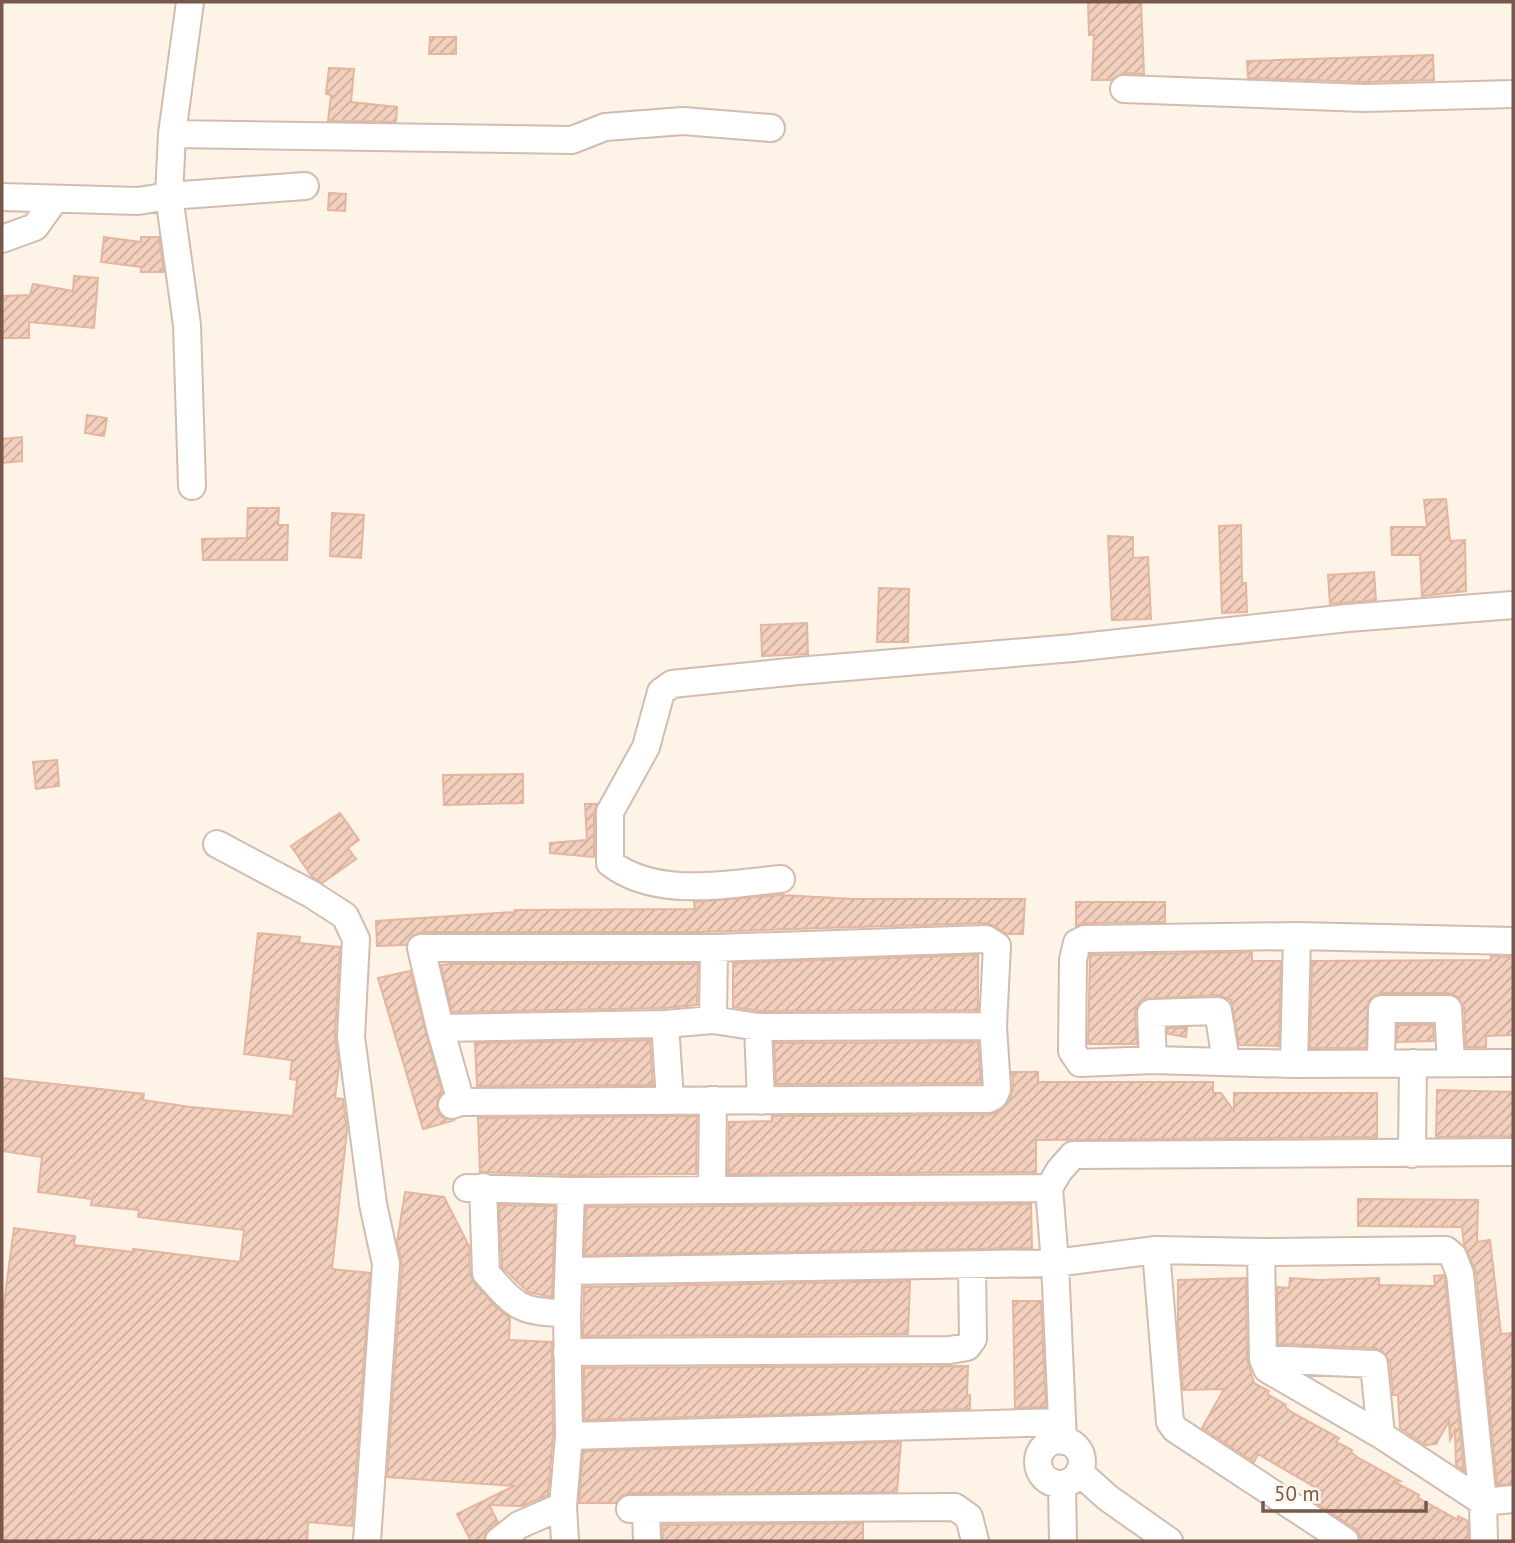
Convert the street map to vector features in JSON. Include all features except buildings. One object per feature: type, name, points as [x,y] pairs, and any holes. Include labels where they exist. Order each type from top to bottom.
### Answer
[{"type":"street","points":[[190,2],[172,134],[169,196],[187,324],[192,486]]},
{"type":"street","points":[[1124,89],[1365,98],[1513,94]]},
{"type":"street","points":[[172,134],[572,140],[605,127],[682,121],[771,128]]},
{"type":"street","points":[[2,197],[138,201],[169,196],[305,186]]},
{"type":"street","points":[[2,239],[34,227],[55,199]]},
{"type":"street","points":[[780,879],[684,886],[644,880],[623,872],[610,863],[610,812],[646,747],[661,692],[672,684],[1073,648],[1348,618],[1513,605]]},
{"type":"street","points":[[217,844],[311,894],[345,916],[356,939],[351,1037],[373,1203],[386,1264],[367,1541]]},
{"type":"street","points":[[1294,1063],[1297,936]]},
{"type":"street","points":[[1513,940],[1297,936],[1086,939],[1077,943],[1073,961],[1072,1051],[1080,1063],[1153,1060],[1294,1063],[1513,1062]]},
{"type":"street","points":[[986,939],[997,946],[993,1026],[994,1096],[988,1099],[457,1104],[421,948],[714,948],[986,939]]},
{"type":"street","points":[[713,1020],[714,948]]},
{"type":"street","points":[[1381,1063],[1382,1009],[1448,1009],[1451,1062]]},
{"type":"street","points":[[1153,1060],[1151,1013],[1218,1011],[1226,1061]]},
{"type":"street","points":[[440,1028],[665,1024],[713,1020],[758,1027],[993,1026]]},
{"type":"street","points":[[665,1024],[670,1100]]},
{"type":"street","points":[[758,1027],[761,1101]]},
{"type":"street","points":[[1412,1153],[1413,1063]]},
{"type":"street","points":[[712,1189],[713,1100]]},
{"type":"street","points":[[1063,1541],[1071,1478],[1082,1459],[1062,1431],[1049,1188],[1073,1155],[1513,1152]]},
{"type":"street","points":[[567,1314],[529,1311],[513,1303],[486,1273],[475,1188],[570,1191],[1049,1188]]},
{"type":"street","points":[[565,1541],[564,1506],[569,1436],[566,1352],[570,1191]]},
{"type":"street","points":[[569,1270],[1055,1263],[1156,1250],[1446,1250],[1452,1256],[1460,1274],[1483,1502],[1484,1541]]},
{"type":"street","points":[[1156,1250],[1170,1422],[1175,1429],[1345,1541]]},
{"type":"street","points":[[1261,1252],[1263,1359],[1268,1369],[1381,1435],[1483,1502],[1513,1499]]},
{"type":"street","points":[[566,1352],[967,1348],[973,1339],[972,1265]]},
{"type":"street","points":[[1263,1359],[1374,1354],[1381,1435]]},
{"type":"street","points":[[569,1436],[1062,1431]]},
{"type":"street","points":[[1062,1431],[1043,1448],[1038,1462],[1039,1469],[1048,1480],[1071,1478],[1108,1498],[1168,1541]]},
{"type":"street","points":[[499,1541],[519,1525],[564,1506]]},
{"type":"street","points":[[647,1541],[638,1509],[956,1507],[969,1517],[975,1541]]}]
